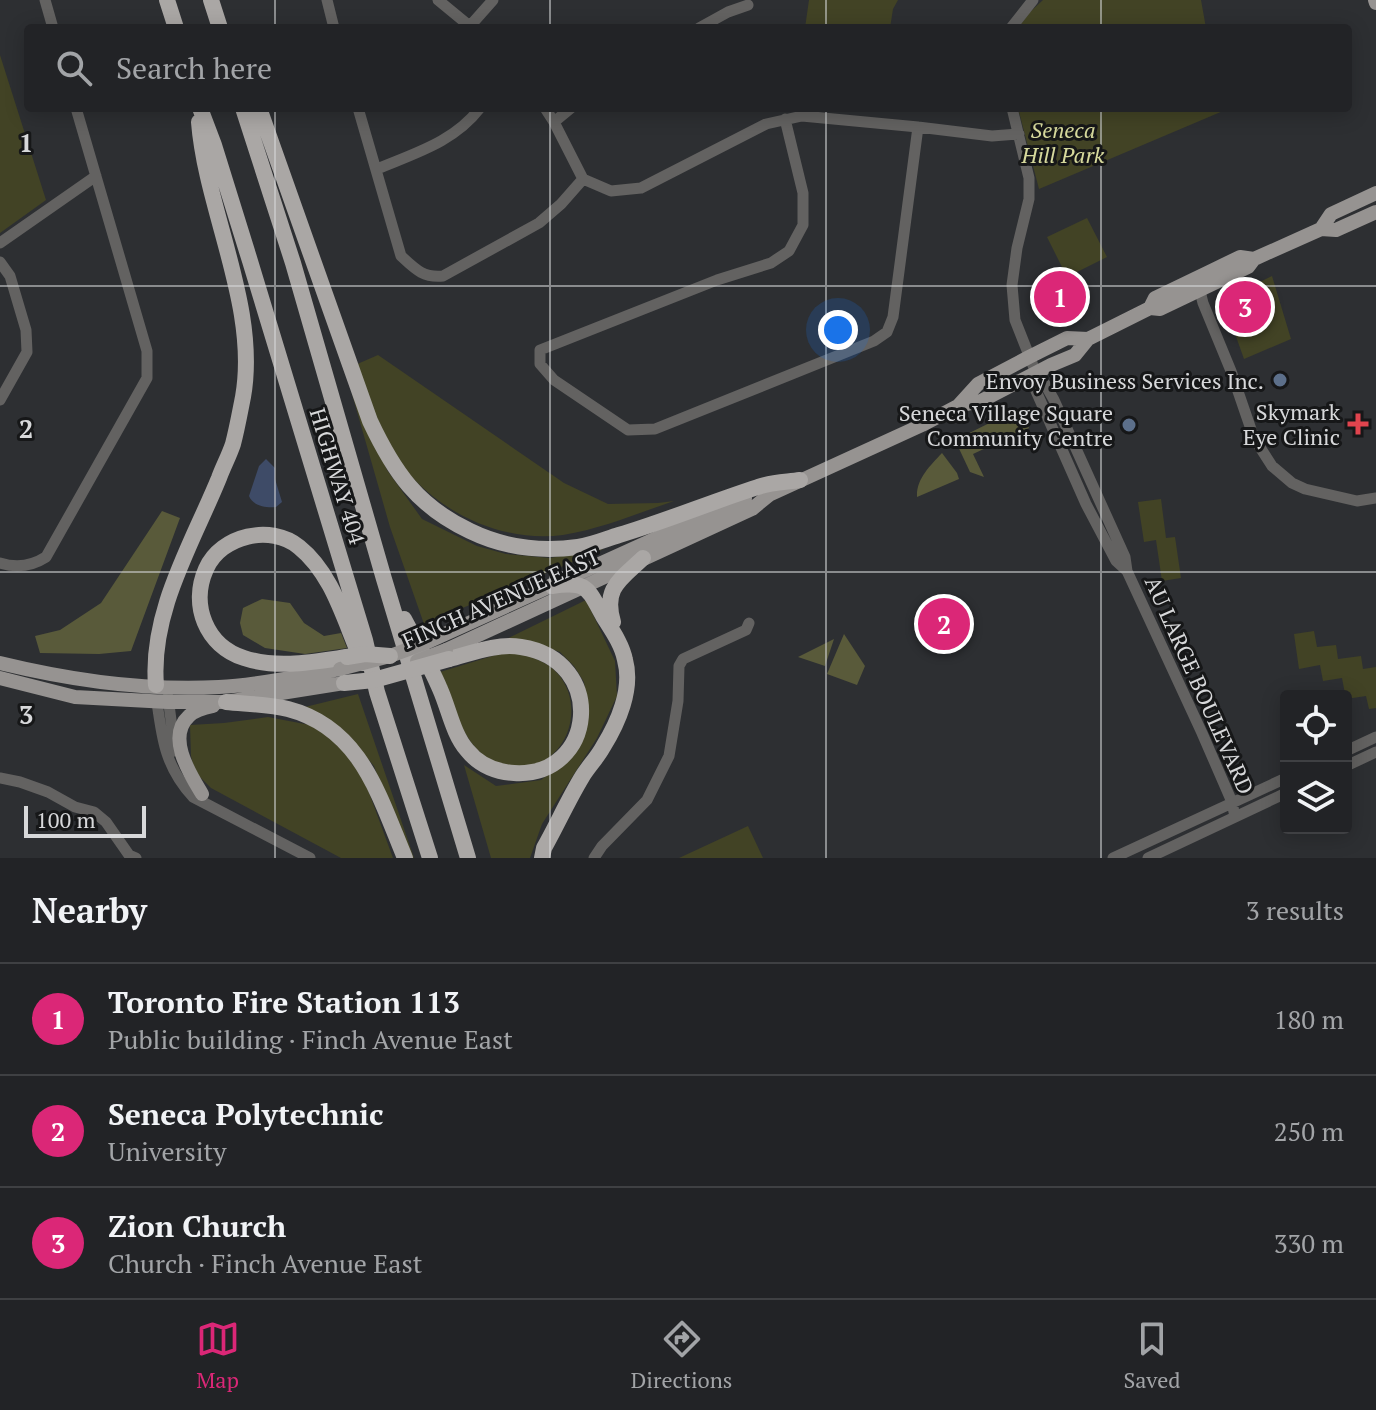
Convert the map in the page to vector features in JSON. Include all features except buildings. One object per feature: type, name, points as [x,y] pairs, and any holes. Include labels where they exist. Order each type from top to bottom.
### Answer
[{"type":"highway","points":[[167,0],[175,24]]},
{"type":"highway","points":[[211,0],[219,24]]},
{"type":"highway","points":[[162,694],[155,658],[160,621],[232,445],[244,393],[245,349],[241,316],[202,152],[199,112]]},
{"type":"highway","name":"HIGHWAY 404","points":[[201,112],[250,261],[361,626],[377,692],[430,858]]},
{"type":"highway","name":"HIGHWAY 404","points":[[244,112],[293,263],[468,858]]},
{"type":"highway","points":[[260,112],[370,421],[403,481],[436,511],[470,531],[508,545],[579,547],[649,526],[759,486],[800,480]]},
{"type":"highway","points":[[377,692],[352,640],[334,592],[315,562],[297,544],[273,535],[257,534],[236,539],[206,567],[200,588],[202,615],[211,637],[230,653],[246,659],[343,670],[374,680],[444,649],[520,647],[553,657],[566,669],[576,684],[582,702],[580,727],[560,759],[543,769],[524,773],[499,772],[481,763],[465,749],[440,689],[384,579]]},
{"type":"highway","points":[[620,646],[610,612],[610,592],[643,558]]},
{"type":"highway","points":[[542,858],[544,848],[582,777],[620,716],[627,674],[626,660],[620,646],[591,594],[583,586],[573,583],[552,586]]},
{"type":"highway","points":[[343,670],[365,654],[390,656]]},
{"type":"highway","points":[[226,702],[290,709],[333,731],[353,749],[368,770],[405,858]]},
{"type":"main road","name":"FINCH AVENUE EAST","points":[[1321,229],[1331,214],[1376,193]]},
{"type":"main road","name":"FINCH AVENUE EAST","points":[[390,656],[444,649],[752,509],[769,495],[958,406],[981,401],[1075,355],[1088,339],[1150,308],[1160,309],[1200,291],[1248,267],[1254,259],[1321,229],[1336,230],[1376,212]]},
{"type":"main road","name":"FINCH AVENUE EAST","points":[[1150,308],[1155,298],[1201,275],[1240,257],[1254,259]]},
{"type":"main road","name":"FINCH AVENUE EAST","points":[[958,406],[978,384],[1029,357],[1067,338],[1088,339]]},
{"type":"main road","name":"FINCH AVENUE EAST","points":[[444,649],[460,626],[747,497],[769,495]]},
{"type":"main road","points":[[0,663],[162,694],[226,702]]},
{"type":"main road","points":[[0,678],[75,697],[162,694],[343,670]]},
{"type":"main road","points":[[202,794],[185,765],[182,753],[180,731],[189,716],[199,709],[343,670]]},
{"type":"street","points":[[45,0],[52,24]]},
{"type":"street","points":[[327,0],[333,24]]},
{"type":"street","points":[[438,0],[467,24]]},
{"type":"street","points":[[473,24],[493,0]]},
{"type":"street","points":[[1014,24],[1033,0]]},
{"type":"street","points":[[706,24],[748,5]]},
{"type":"street","points":[[0,563],[11,566],[36,564],[46,557],[147,378],[147,351],[77,112]]},
{"type":"street","points":[[359,112],[401,256],[430,277],[443,276],[539,223],[583,179]]},
{"type":"street","points":[[377,169],[448,139],[477,112]]},
{"type":"street","points":[[548,112],[583,179],[611,191],[641,188],[766,124],[802,116],[992,136],[1019,134]]},
{"type":"street","points":[[554,122],[566,112]]},
{"type":"street","name":"AU LARGE BOULEVARD","points":[[1013,112],[1029,178],[1029,199],[1012,285],[1015,320],[1036,373],[1036,391],[1086,504],[1116,561],[1127,571],[1199,726],[1232,802],[1235,817]]},
{"type":"street","points":[[785,119],[803,193],[803,225],[789,251],[771,263],[717,280],[540,350],[540,364],[554,380],[628,430],[655,429],[874,341],[887,332],[893,317],[918,127]]},
{"type":"street","points":[[0,243],[96,176]]},
{"type":"street","points":[[0,262],[10,276],[26,330],[27,352],[0,400]]},
{"type":"street","points":[[1200,291],[1254,438],[1272,466],[1292,483],[1305,489],[1357,501],[1376,498]]},
{"type":"street","points":[[594,858],[647,800],[669,756],[678,701],[679,666],[683,659],[746,630],[749,623]]},
{"type":"street","points":[[162,694],[175,754],[186,777],[213,807]]},
{"type":"street","points":[[162,694],[161,732],[166,754],[181,783],[193,797],[310,858]]},
{"type":"street","points":[[1352,748],[1376,737]]},
{"type":"street","points":[[1352,763],[1376,752]]},
{"type":"street","points":[[0,778],[48,792],[75,807],[94,812],[106,822],[129,855],[136,858]]},
{"type":"street","points":[[1113,858],[1280,781]]},
{"type":"street","points":[[1148,858],[1280,796]]},
{"type":"green space","points":[[809,0],[898,0],[891,24],[806,24]]},
{"type":"green space","points":[[1043,0],[1201,0],[1205,24],[1021,24]]},
{"type":"green space","points":[[0,55],[46,200],[0,233]]},
{"type":"green space","name":"Seneca Hill Park","points":[[1019,112],[1221,112],[1039,189]]},
{"type":"green space","points":[[1087,218],[1107,257],[1067,277],[1047,237]]},
{"type":"green space","points":[[1272,276],[1291,339],[1244,359],[1223,300]]},
{"type":"green space","points":[[378,355],[564,483],[608,504],[674,501],[605,525],[563,535],[511,533],[462,515],[420,485],[402,466],[383,435],[355,365]]},
{"type":"green space","points":[[352,394],[356,394],[387,470],[422,519],[477,546],[506,554],[550,558],[604,549],[424,624],[390,527]]},
{"type":"green space","points":[[1020,408],[1029,428],[973,454],[984,477],[970,472],[955,440]]},
{"type":"green space","points":[[942,453],[959,479],[917,497],[921,479]]},
{"type":"green space","points":[[1161,499],[1166,538],[1175,537],[1181,578],[1162,581],[1156,540],[1144,542],[1138,502]]},
{"type":"green space","points":[[162,511],[180,518],[131,651],[40,653],[35,636],[60,630],[101,603]]},
{"type":"green space","points":[[262,599],[290,603],[304,623],[324,636],[341,633],[347,648],[305,654],[265,648],[243,635],[240,623],[243,608]]},
{"type":"green space","points":[[586,600],[615,661],[617,696],[597,738],[542,824],[530,858],[491,858],[464,765],[496,786],[541,780],[570,758],[587,702],[584,682],[560,652],[525,640],[496,644]]},
{"type":"green space","points":[[1314,631],[1317,647],[1336,645],[1338,659],[1361,656],[1363,669],[1376,667],[1376,708],[1369,709],[1366,696],[1352,698],[1352,690],[1344,690],[1342,678],[1323,681],[1320,665],[1299,669],[1294,634]]},
{"type":"green space","points":[[844,634],[865,666],[857,685],[827,674]]},
{"type":"green space","points":[[834,639],[825,666],[798,657]]},
{"type":"green space","points":[[521,653],[541,661],[558,674],[567,689],[571,705],[570,722],[565,738],[544,761],[528,766],[510,766],[485,756],[467,737],[440,672],[499,654]]},
{"type":"green space","points":[[358,694],[414,858],[408,858],[374,766],[352,740],[305,707]]},
{"type":"green space","points":[[268,717],[310,725],[331,734],[364,779],[393,858],[341,858],[211,788],[195,772],[190,725]]},
{"type":"green space","points":[[748,826],[763,858],[679,858]]},
{"type":"water","points":[[266,459],[275,468],[282,502],[276,507],[260,506],[249,496],[259,466]]},
{"type":"place","name":"Toronto Fire Station 113","points":[[1060,297]]},
{"type":"place","name":"Zion Church","points":[[1245,307]]},
{"type":"place","name":"Envoy Business Services Inc.","points":[[1280,380]]},
{"type":"place","name":"Skymark Eye Clinic","points":[[1358,424]]},
{"type":"place","name":"Seneca Village Square Community Centre","points":[[1129,425]]},
{"type":"place","name":"Seneca Polytechnic","points":[[944,624]]}]
